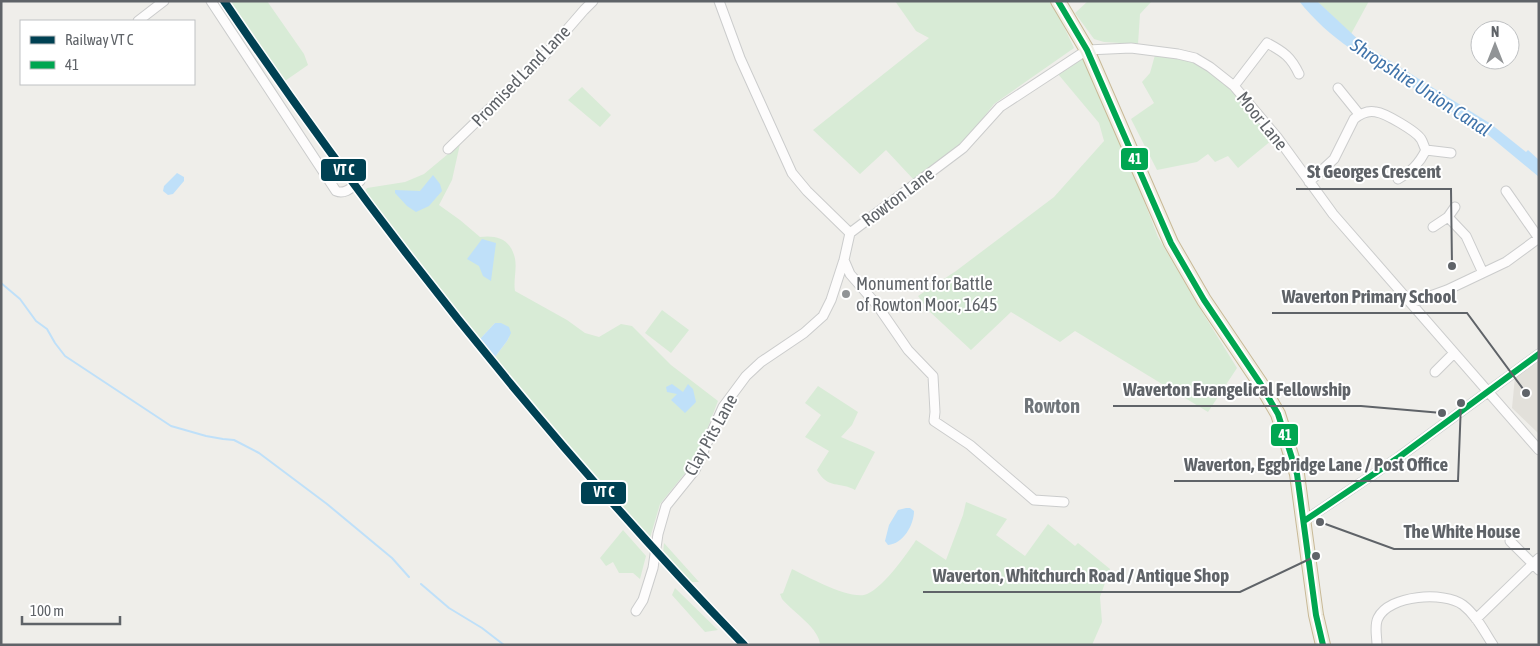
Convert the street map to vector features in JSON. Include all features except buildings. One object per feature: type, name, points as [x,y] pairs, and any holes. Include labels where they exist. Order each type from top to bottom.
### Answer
[{"type":"highway","points":[[1058,1],[1086,50],[1171,242],[1204,300],[1260,383],[1278,414],[1297,474],[1316,615],[1323,645]]},
{"type":"street","points":[[139,20],[164,1]]},
{"type":"street","points":[[211,1],[336,191],[346,192],[360,181]]},
{"type":"street","name":"Promised Land Lane","points":[[448,149],[545,55],[593,1]]},
{"type":"street","name":"Rowton Lane","points":[[719,1],[740,58],[792,173],[807,191],[850,233],[963,148],[1000,107],[1086,50]]},
{"type":"street","points":[[1234,86],[1267,43],[1284,52],[1292,60],[1299,74]]},
{"type":"street","name":"Moor Lane","points":[[1086,50],[1131,48],[1195,58],[1234,86],[1277,137],[1333,214],[1486,392],[1539,450]]},
{"type":"street","points":[[1338,88],[1359,114]]},
{"type":"street","points":[[1309,182],[1334,159],[1349,125],[1359,114],[1375,112],[1390,118],[1421,138],[1426,150]]},
{"type":"street","points":[[1426,150],[1451,153]]},
{"type":"street","points":[[1398,179],[1414,169],[1426,150]]},
{"type":"street","points":[[1411,304],[1447,290],[1506,262],[1538,238],[1506,192]]},
{"type":"street","points":[[1433,227],[1448,217],[1455,207]]},
{"type":"street","points":[[1448,217],[1466,236],[1483,273]]},
{"type":"street","name":"Clay Pits Lane","points":[[636,610],[643,600],[653,568],[658,534],[666,506],[695,470],[723,407],[751,371],[804,333],[822,316],[830,300],[844,260],[850,233]]},
{"type":"street","points":[[844,260],[850,274],[877,305],[908,350],[933,376],[934,421],[970,445],[1034,500],[1064,502]]},
{"type":"street","points":[[1435,372],[1454,353]]},
{"type":"street","points":[[1304,522],[1399,457],[1539,354]]},
{"type":"street","points":[[1476,619],[1537,564],[1510,541]]},
{"type":"street","points":[[1377,645],[1376,629],[1378,618],[1385,608],[1401,601],[1423,596],[1444,597],[1462,604],[1476,619],[1493,645]]},
{"type":"shaded area","points":[[1539,360],[1539,434],[1512,408],[1515,377]]},
{"type":"green space","points":[[229,1],[267,1],[304,54],[308,65],[282,83]]},
{"type":"green space","points":[[895,1],[1052,1],[1074,48],[994,104],[963,144],[914,180],[886,150],[860,174],[813,130],[929,38],[916,31]]},
{"type":"green space","points":[[1088,1],[1152,1],[1140,14],[1138,44],[1104,42],[1094,39],[1075,13]]},
{"type":"green space","points":[[1317,1],[1369,1],[1351,34]]},
{"type":"green space","points":[[1155,55],[1189,60],[1213,73],[1235,94],[1272,140],[1238,168],[1228,156],[1215,162],[1208,154],[1197,162],[1157,170],[1131,119],[1154,103],[1142,82],[1150,73]]},
{"type":"green space","points":[[1083,58],[1116,128],[1158,237],[1237,368],[1208,412],[1075,331],[1060,342],[1011,312],[971,350],[929,311],[918,296],[956,271],[1054,197],[1104,141],[1099,123],[1058,74]]},
{"type":"green space","points":[[582,87],[611,115],[600,127],[568,100]]},
{"type":"green space","points":[[460,144],[452,180],[439,205],[480,237],[496,237],[509,245],[515,259],[515,291],[567,320],[585,333],[599,337],[621,324],[632,326],[671,365],[718,401],[695,461],[660,504],[650,538],[561,437],[495,357],[509,337],[495,323],[480,339],[405,247],[364,192],[367,188],[405,182],[424,174]]},
{"type":"green space","points":[[662,310],[689,330],[671,353],[645,333]]},
{"type":"green space","points":[[818,386],[858,412],[852,425],[841,437],[875,452],[855,490],[850,487],[830,483],[821,476],[817,470],[829,451],[805,437],[821,415],[805,403]]},
{"type":"green space","points":[[966,502],[1007,519],[996,535],[1025,556],[1048,524],[1075,546],[1078,543],[1110,569],[1100,597],[1102,622],[1092,645],[820,645],[816,633],[782,599],[780,594],[783,593],[792,569],[838,590],[856,595],[864,595],[878,587],[885,580],[916,540],[946,560]]},
{"type":"green space","points":[[623,530],[646,556],[640,579],[633,573],[619,573],[613,562],[606,566],[600,558]]},
{"type":"green space","points":[[664,543],[699,582],[689,582],[663,554]]},
{"type":"green space","points":[[675,588],[718,630],[705,632],[672,595]]},
{"type":"water","name":"Shropshire Union Canal","points":[[1299,1],[1317,1],[1363,44],[1491,124],[1526,152],[1528,150],[1539,160],[1539,177],[1487,134],[1344,44],[1317,21]]},
{"type":"water","points":[[177,173],[184,177],[184,181],[173,194],[168,195],[163,191],[164,186]]},
{"type":"water","points":[[433,175],[440,184],[442,191],[429,206],[416,212],[407,206],[395,193],[395,190],[420,191]]},
{"type":"water","points":[[482,239],[496,243],[491,281],[483,276],[479,266],[467,259]]},
{"type":"water","points":[[495,323],[501,323],[509,327],[511,333],[495,357],[480,339]]},
{"type":"water","points":[[672,384],[683,392],[688,384],[693,389],[696,402],[685,413],[671,400],[677,394],[667,392],[666,387]]},
{"type":"water","points":[[906,508],[914,511],[910,528],[898,541],[888,545],[885,541],[889,525],[898,510]]},
{"type":"waterway","points":[[1,283],[20,299],[36,321],[47,329],[65,356],[171,426],[206,436],[234,440],[259,453],[327,504],[392,558],[409,577]]},
{"type":"waterway","points":[[421,584],[449,608],[482,628],[504,645]]},
{"type":"transit line","points":[[224,1],[344,170],[470,334],[604,493],[744,645]]},
{"type":"transit line","name":"41","points":[[1058,1],[1087,50],[1171,243],[1204,300],[1260,383],[1278,414],[1297,474],[1316,615],[1323,645]]},
{"type":"transit line","name":"41","points":[[1304,521],[1399,457],[1539,354]]},
{"type":"place","name":"St Georges Crescent","points":[[1452,266]]},
{"type":"place","name":"Monument for Battle of Rowton Moor, 1645","points":[[846,294]]},
{"type":"place","name":"Waverton Primary School","points":[[1526,393]]},
{"type":"place","name":"Waverton, Eggbridge Lane / Post Office","points":[[1461,403]]},
{"type":"place","name":"Waverton Evangelical Fellowship","points":[[1442,413]]},
{"type":"place","name":"The White House","points":[[1320,522]]},
{"type":"place","name":"Waverton, Whitchurch Road / Antique Shop","points":[[1316,556]]},
{"type":"district","name":"Rowton","points":[[1052,406]]}]
